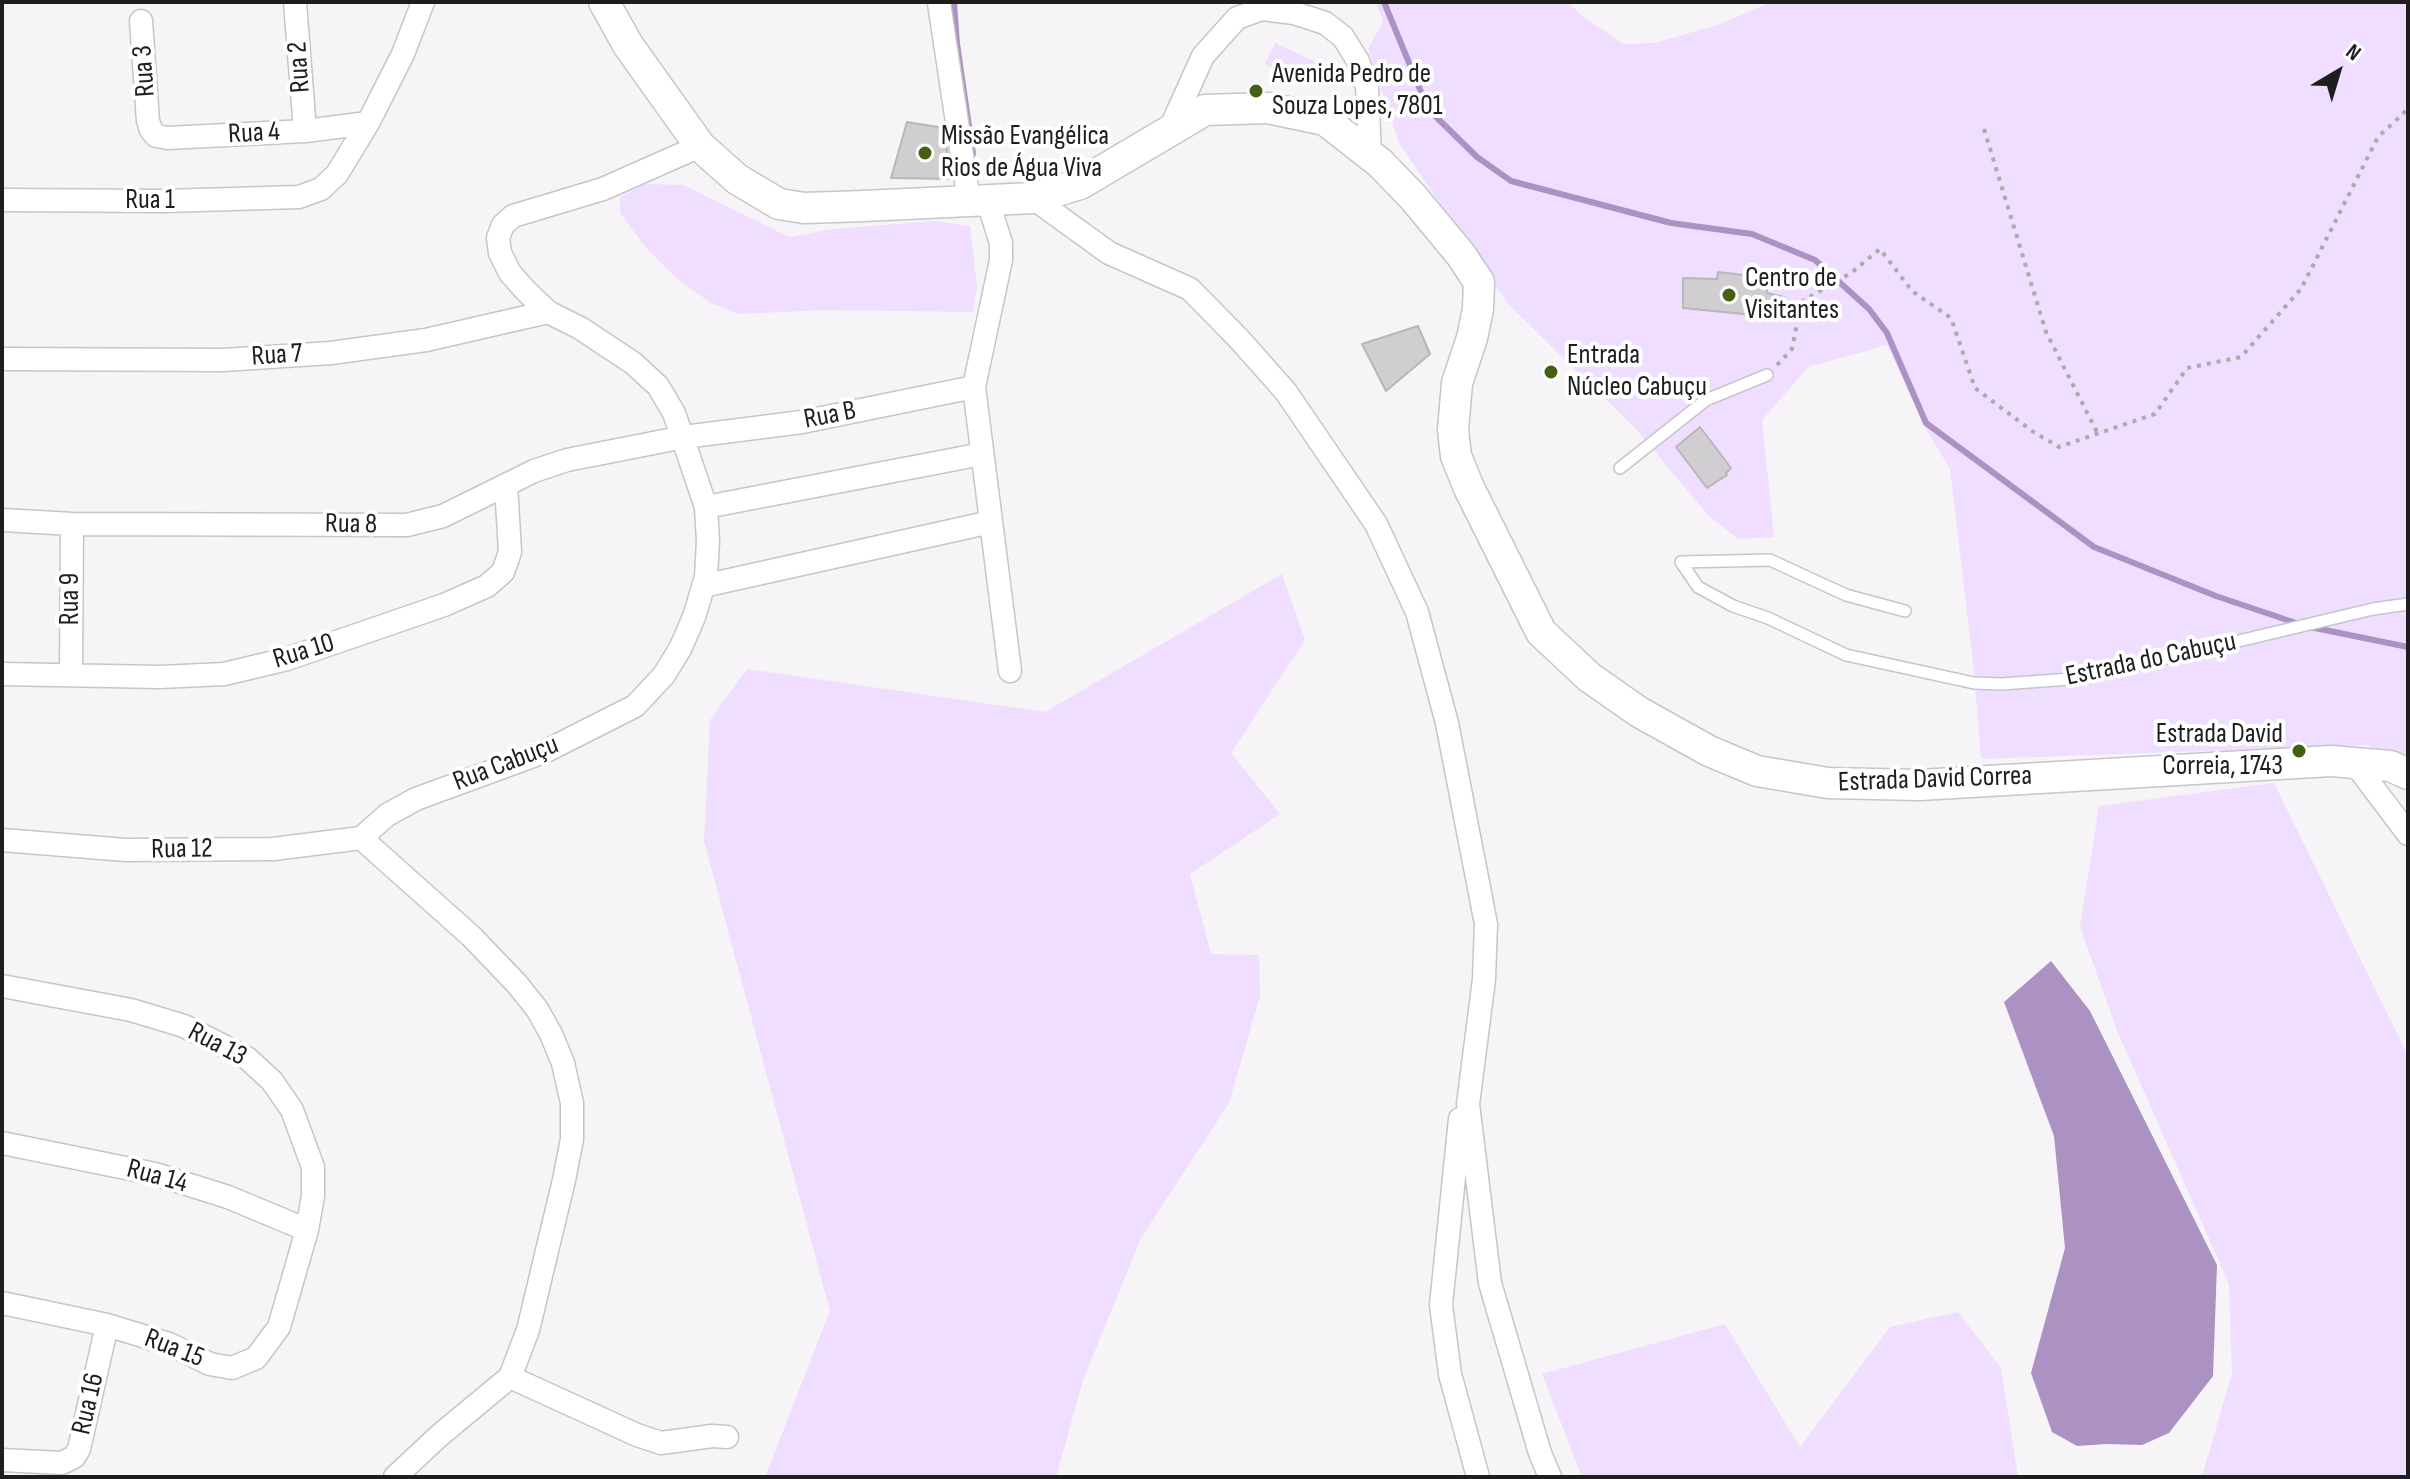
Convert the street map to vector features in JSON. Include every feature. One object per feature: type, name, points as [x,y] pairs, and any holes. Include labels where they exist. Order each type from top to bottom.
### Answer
[{"type":"main road","points":[[604,2],[628,45],[700,146],[737,179],[779,204],[804,208],[1033,198],[1080,184],[1205,110],[1268,108],[1325,120],[1370,154]]},
{"type":"main road","name":"Estrada David Correa","points":[[1370,154],[1413,197],[1479,282],[1472,338],[1457,383],[1454,411],[1456,456],[1541,632],[1589,677],[1674,733],[1757,771],[1828,783],[1920,785],[2353,761],[2390,766],[2408,774]]},
{"type":"street","name":"Rua 2","points":[[295,2],[305,131]]},
{"type":"street","points":[[368,123],[403,54],[423,2]]},
{"type":"street","points":[[939,3],[979,202],[1001,243],[1001,260],[974,387],[1010,671]]},
{"type":"street","points":[[1170,129],[1203,56],[1237,18],[1262,9],[1294,13],[1325,23],[1343,37],[1358,61],[1367,87],[1370,154]]},
{"type":"street","name":"Rua 3","points":[[141,21],[148,121]]},
{"type":"street","name":"Rua 4","points":[[148,121],[156,136],[168,138],[305,131],[368,123]]},
{"type":"street","name":"Rua 1","points":[[2,200],[166,201],[299,197],[321,189],[337,174],[368,123]]},
{"type":"street","name":"Rua Cabuçu","points":[[361,838],[387,815],[416,799],[544,752],[635,706],[664,675],[680,649],[703,586],[708,541],[706,507],[674,413],[658,386],[641,371],[609,346],[548,312],[510,273],[500,253],[498,238],[503,225],[513,216],[603,189],[700,146]]},
{"type":"street","points":[[1033,198],[1109,253],[1190,289],[1240,340],[1286,392],[1376,524],[1417,612],[1447,723],[1486,924],[1484,979],[1468,1104],[1493,1301],[1550,1477]]},
{"type":"street","name":"Rua 7","points":[[2,359],[223,360],[331,353],[426,340],[548,312]]},
{"type":"street","name":"Rua B","points":[[684,437],[802,422],[974,387]]},
{"type":"street","name":"Rua 8","points":[[2,520],[72,524],[407,525],[443,516],[534,471],[567,460],[684,437]]},
{"type":"street","points":[[706,507],[982,454]]},
{"type":"street","name":"Rua 10","points":[[2,674],[160,677],[224,674],[287,659],[444,605],[487,586],[503,572],[510,552],[506,485]]},
{"type":"street","points":[[703,586],[991,522]]},
{"type":"street","name":"Rua 9","points":[[71,674],[72,524]]},
{"type":"street","points":[[2353,761],[2408,834]]},
{"type":"street","points":[[361,838],[471,936],[537,1009],[563,1063],[572,1103],[572,1139],[528,1330],[510,1377],[440,1435],[396,1477]]},
{"type":"street","name":"Rua 12","points":[[2,840],[126,850],[273,849],[361,838]]},
{"type":"street","name":"Rua 13","points":[[2,986],[144,1014],[184,1026],[247,1058],[272,1081],[292,1110],[305,1140],[313,1167],[313,1196],[307,1230]]},
{"type":"street","points":[[1468,1104],[1460,1119],[1441,1305],[1450,1374],[1478,1477]]},
{"type":"street","name":"Rua 14","points":[[2,1143],[155,1174],[228,1197],[307,1230]]},
{"type":"street","name":"Rua 15","points":[[2,1303],[107,1325],[169,1344],[210,1364],[232,1368],[256,1358],[279,1327],[307,1230]]},
{"type":"street","name":"Rua 16","points":[[3,1466],[62,1463],[74,1457],[79,1449],[107,1325]]},
{"type":"street","points":[[510,1377],[661,1443],[727,1437]]},
{"type":"lane","points":[[1620,468],[1706,400],[1767,375]]},
{"type":"lane","name":"Estrada do Cabuçu","points":[[1905,611],[1846,595],[1770,560],[1681,562],[1698,587],[1733,606],[1768,618],[1846,655],[1974,683],[2083,678],[2373,609],[2408,604]]},
{"type":"path","points":[[1767,375],[1792,349],[1801,302],[1851,273],[1880,249],[1912,291],[1951,318],[1975,388],[2032,431],[2059,447],[2155,414],[2187,368],[2241,357],[2301,289],[2378,137],[2408,109]]},
{"type":"path","points":[[1984,129],[2046,332],[2098,434]]},
{"type":"shaded area","points":[[1376,2],[1568,2],[1582,16],[1624,44],[1654,43],[1721,24],[1771,2],[2408,2],[2408,792],[2369,745],[1981,759],[1950,469],[1925,427],[1887,345],[1808,367],[1762,420],[1774,537],[1738,539],[1708,515],[1635,428],[1509,305],[1399,143],[1368,49],[1383,22]]},
{"type":"shaded area","points":[[1275,43],[1322,65],[1312,87],[1265,64]]},
{"type":"shaded area","points":[[644,184],[684,185],[789,237],[833,229],[934,221],[970,226],[977,287],[973,312],[825,310],[738,314],[711,303],[675,277],[647,249],[620,213],[620,197]]},
{"type":"shaded area","points":[[1282,574],[1305,640],[1231,753],[1280,814],[1190,874],[1211,954],[1259,955],[1260,996],[1229,1103],[1141,1238],[1083,1380],[1056,1477],[765,1477],[830,1311],[704,841],[710,720],[747,669],[1045,712]]},
{"type":"shaded area","points":[[2274,783],[2408,1056],[2408,1477],[2202,1477],[2232,1373],[2229,1284],[2118,1033],[2080,927],[2099,806]]},
{"type":"shaded area","points":[[2051,961],[2090,1011],[2217,1265],[2213,1376],[2169,1433],[2142,1445],[2077,1446],[2052,1432],[2031,1373],[2065,1248],[2054,1136],[2004,1002]]},
{"type":"shaded area","points":[[1958,1312],[2001,1368],[2018,1477],[1582,1477],[1542,1374],[1725,1324],[1800,1447],[1890,1327]]},
{"type":"building","name":"Missão Evangélica Rios de Água Viva","points":[[907,122],[944,128],[951,179],[891,178]]},
{"type":"building","name":"Centro de Visitantes","points":[[1718,272],[1752,276],[1752,283],[1766,283],[1767,293],[1784,297],[1783,318],[1683,308],[1683,278],[1717,279]]},
{"type":"building","points":[[1418,326],[1430,354],[1386,391],[1362,344]]},
{"type":"building","points":[[1700,427],[1731,468],[1727,475],[1707,488],[1676,447]]},
{"type":"waterway","points":[[954,2],[973,154]]},
{"type":"waterway","points":[[1384,2],[1428,109],[1477,157],[1511,181],[1671,223],[1752,234],[1815,260],[1869,309],[1887,333],[1926,423],[2094,547],[2216,596],[2299,624]]},
{"type":"waterway","points":[[2310,627],[2408,647]]},
{"type":"place","name":"Avenida Pedro de Souza Lopes, 7801","points":[[1256,91]]},
{"type":"place","name":"Missão Evangélica Rios de Água Viva","points":[[925,153]]},
{"type":"place","name":"Centro de Visitantes","points":[[1729,295]]},
{"type":"place","name":"Entrada Núcleo Cabuçu","points":[[1551,372]]},
{"type":"place","name":"Estrada David Correia, 1743","points":[[2299,751]]}]
